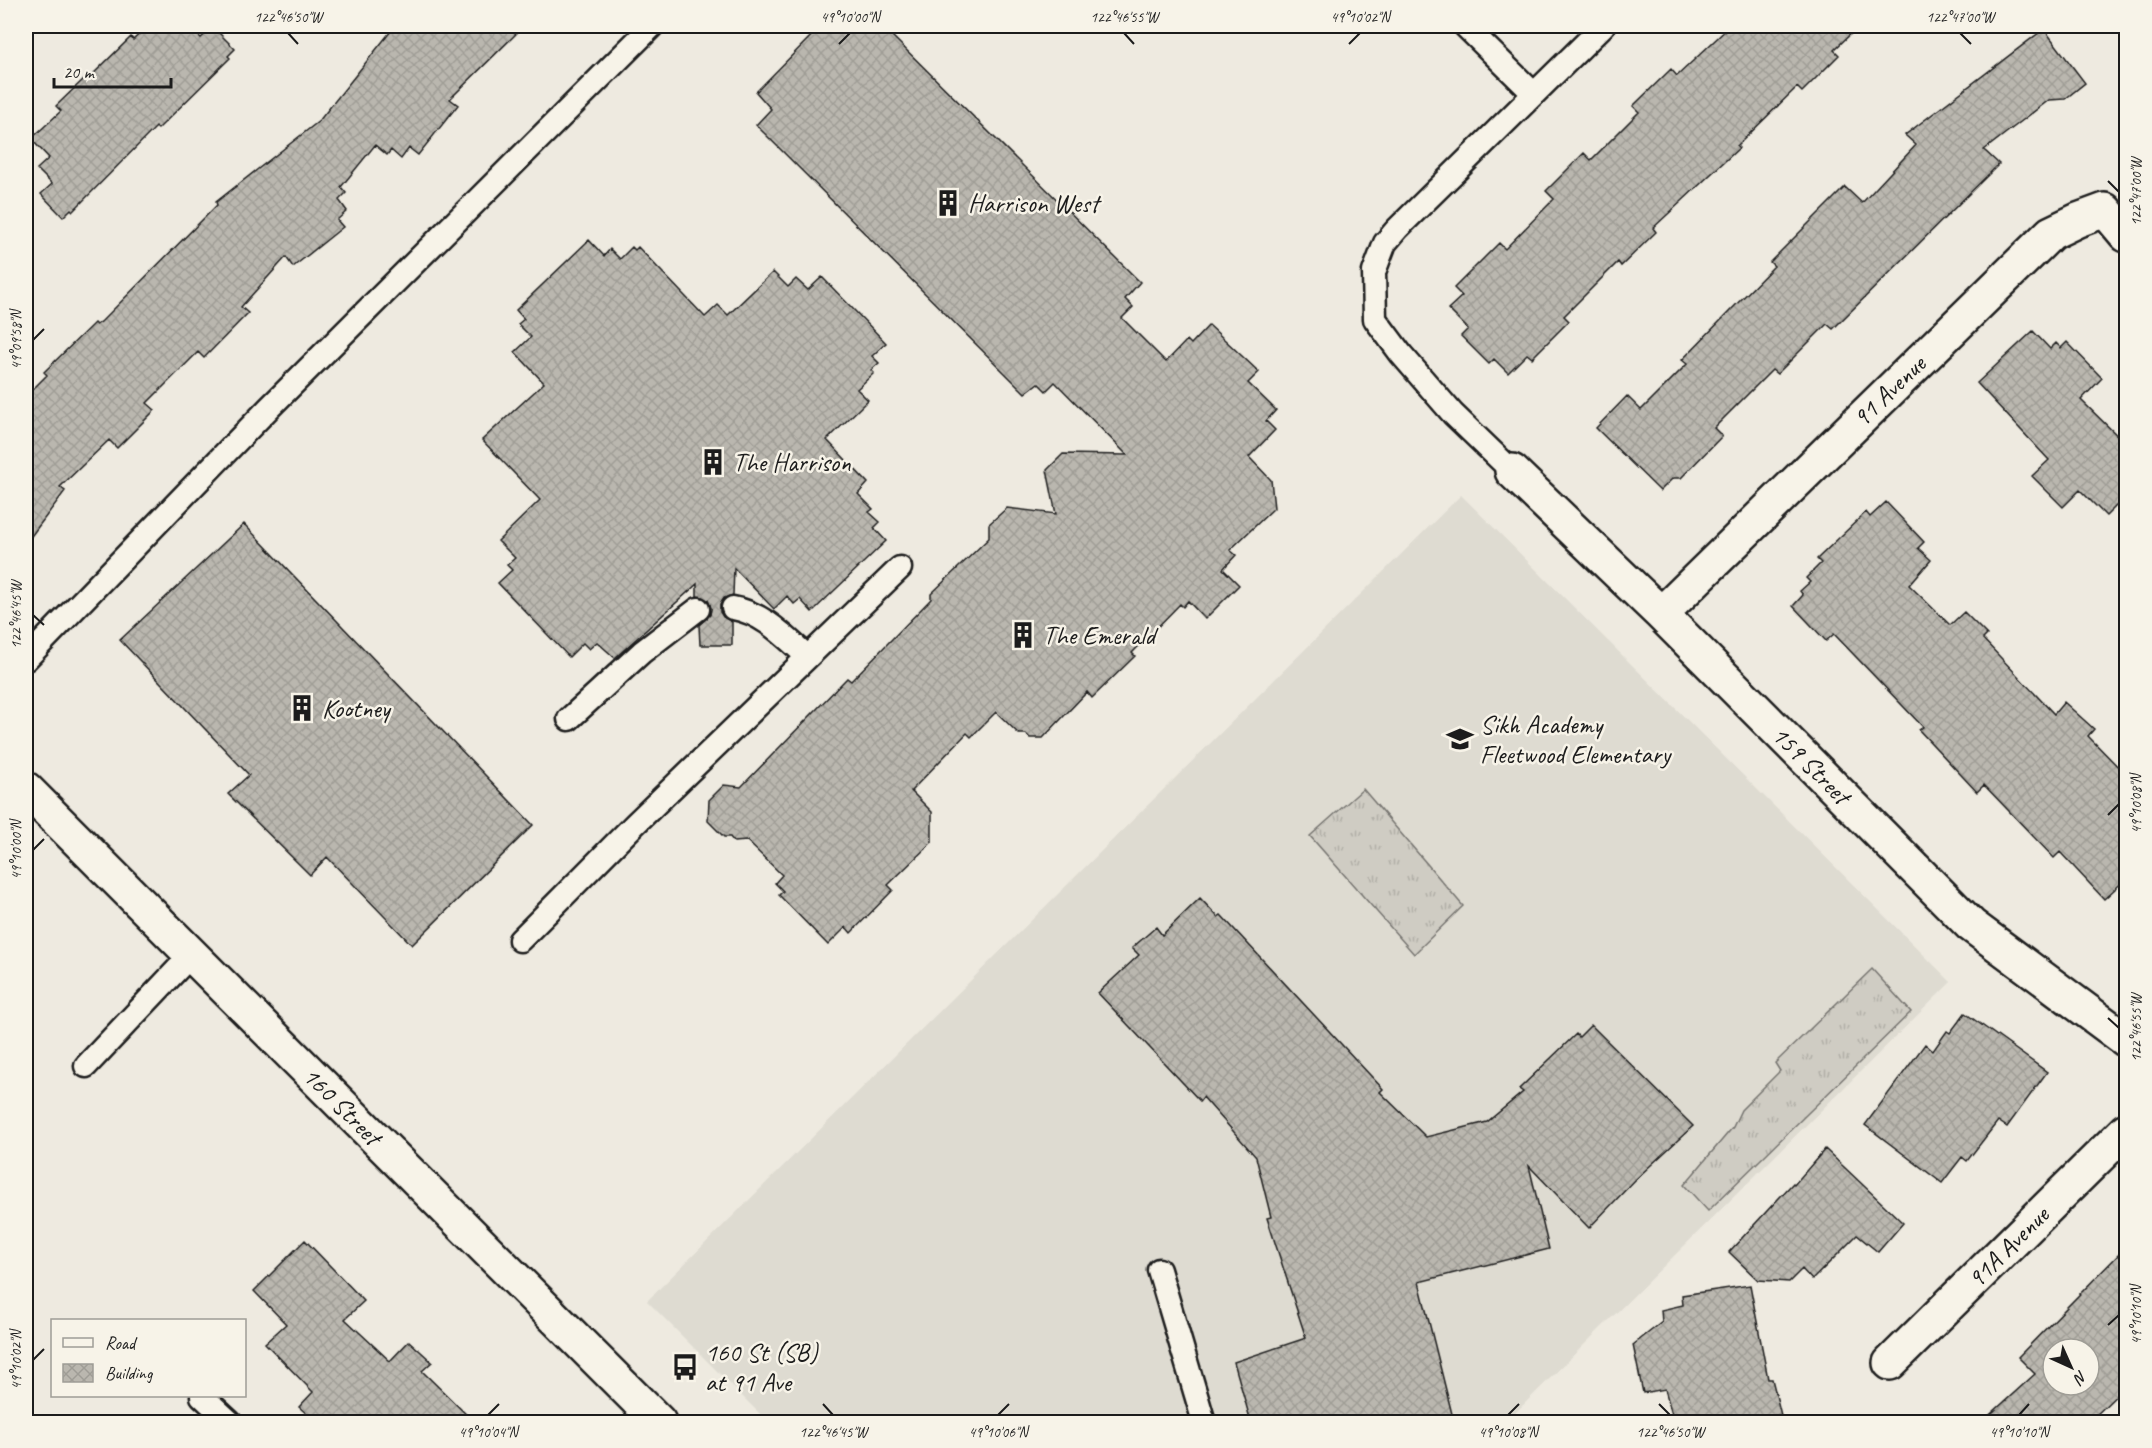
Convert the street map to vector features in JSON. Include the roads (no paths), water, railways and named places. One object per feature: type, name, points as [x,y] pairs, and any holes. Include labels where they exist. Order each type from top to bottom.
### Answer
[{"type":"street","name":"91 Avenue","points":[[1661,614],[2051,233],[2105,210],[2127,235]]},
{"type":"street","name":"159 Street","points":[[1512,471],[1661,614],[1971,925],[2127,1040]]},
{"type":"street","name":"160 Street","points":[[26,789],[659,1422]]},
{"type":"street","name":"91A Avenue","points":[[1890,1363],[2127,1130]]},
{"type":"lane","points":[[26,659],[268,409],[652,26]]},
{"type":"lane","points":[[1465,26],[1534,94]]},
{"type":"lane","points":[[1512,471],[1453,414],[1401,354],[1375,319],[1374,272],[1385,243],[1397,229],[1603,26]]},
{"type":"lane","points":[[520,940],[900,568]]},
{"type":"lane","points":[[733,608],[749,611],[770,624],[808,657]]},
{"type":"lane","points":[[569,719],[642,652],[698,609]]},
{"type":"lane","points":[[86,1066],[191,955]]},
{"type":"lane","points":[[1159,1270],[1204,1422]]},
{"type":"lane","points":[[204,1397],[230,1422]]},
{"type":"place","name":"Harrison West","points":[[948,203]]},
{"type":"place","name":"The Harrison","points":[[713,462]]},
{"type":"place","name":"The Emerald","points":[[1023,635]]},
{"type":"place","name":"Kootney","points":[[302,708]]},
{"type":"place","name":"Sikh Academy Fleetwood Elementary","points":[[1460,739]]},
{"type":"place","name":"160 St (SB) at 91 Ave","points":[[685,1367]]}]
